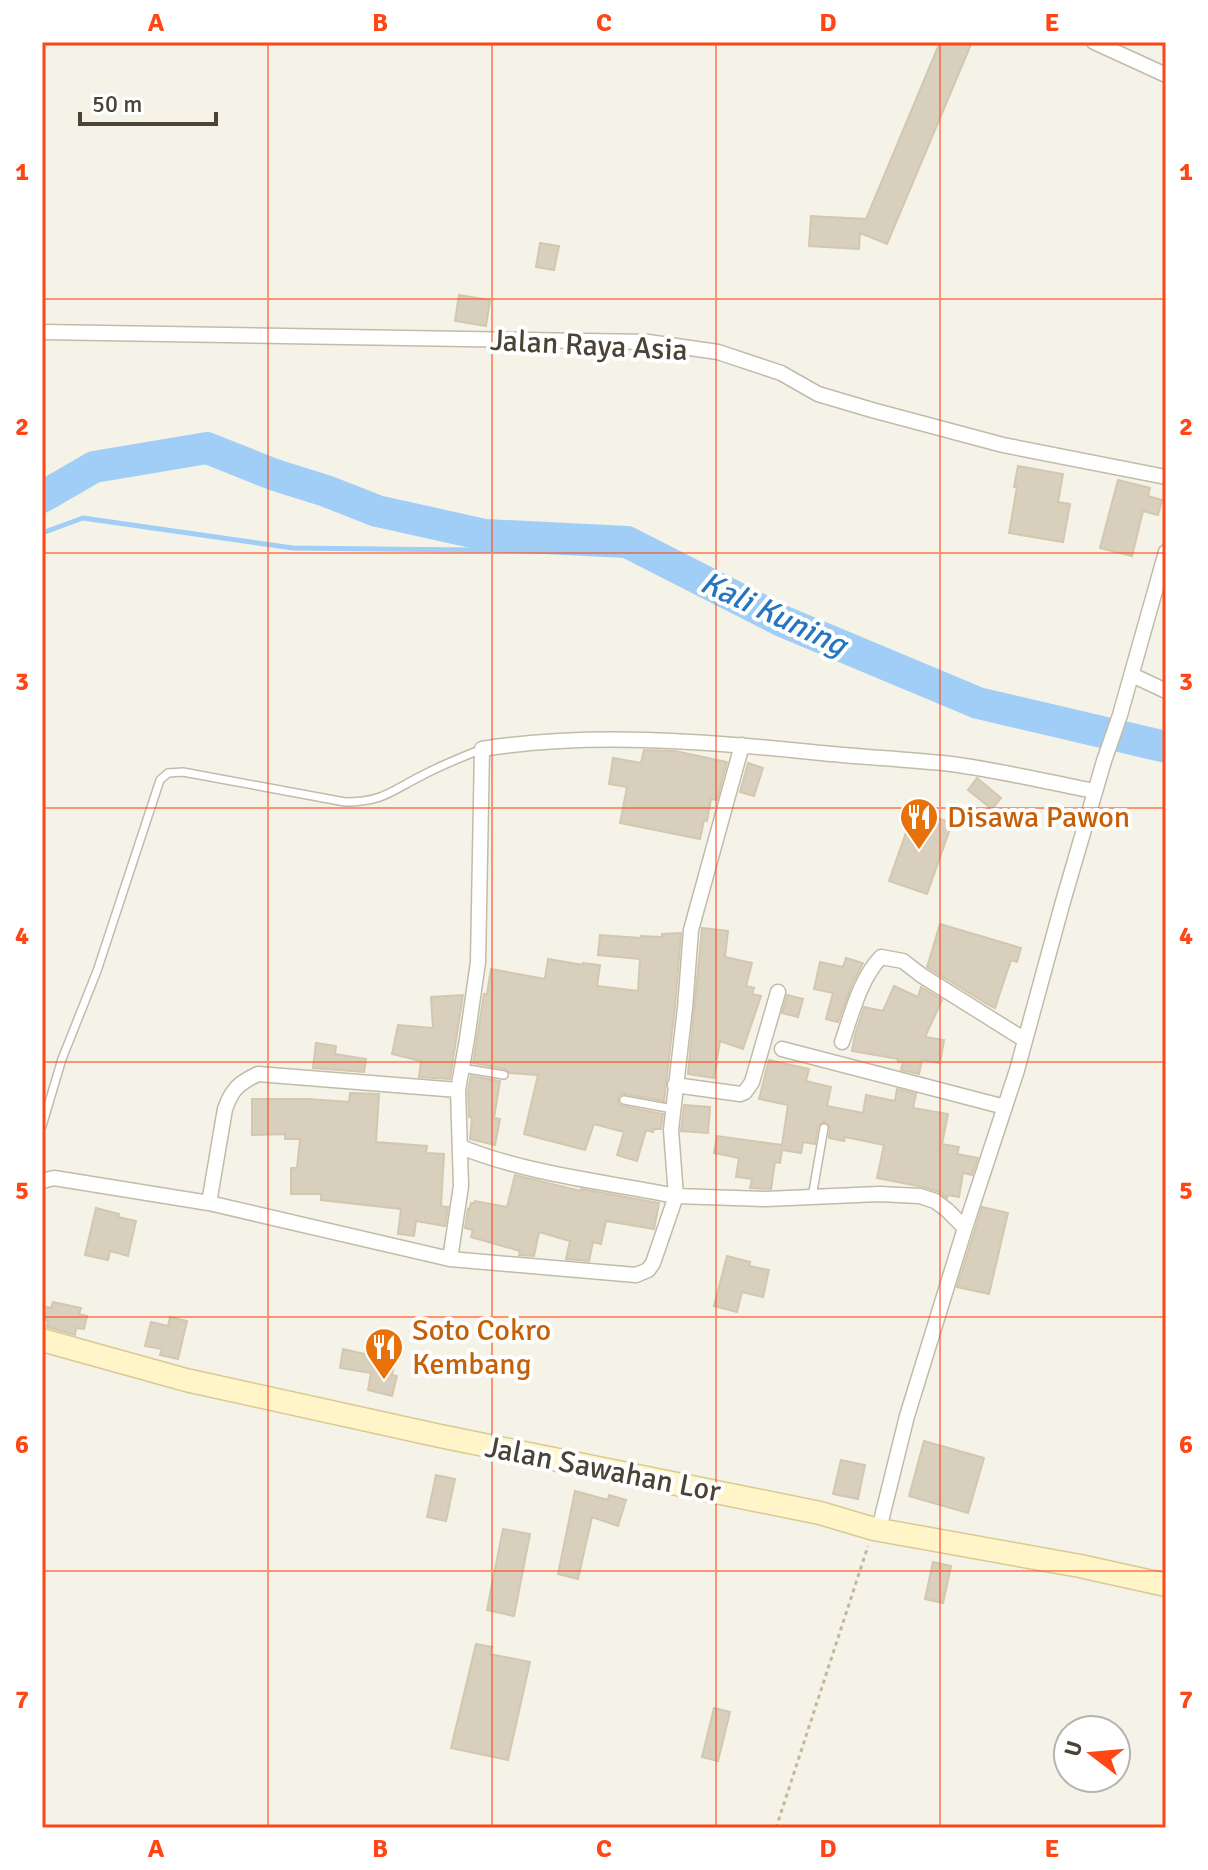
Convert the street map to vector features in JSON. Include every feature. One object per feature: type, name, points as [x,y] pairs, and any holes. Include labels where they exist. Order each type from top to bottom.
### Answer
[{"type":"main road","name":"Jalan Sawahan Lor","points":[[42,1340],[186,1380],[440,1436],[820,1513],[876,1529],[1166,1585]]},
{"type":"street","points":[[1094,42],[1166,75]]},
{"type":"street","name":"Jalan Raya Asia","points":[[42,332],[648,342],[718,352],[781,373],[818,394],[1003,445],[1166,477]]},
{"type":"street","points":[[876,1529],[907,1416],[1025,1040],[1166,552]]},
{"type":"street","points":[[1132,675],[1166,691]]},
{"type":"street","points":[[450,1259],[461,1186],[458,1090],[478,962],[482,749],[529,743],[625,740],[715,742],[953,764],[1095,791]]},
{"type":"street","points":[[42,1181],[54,1178],[209,1203],[450,1259],[636,1275],[648,1270],[676,1196],[671,1130],[691,930],[742,745]]},
{"type":"street","points":[[842,1042],[866,978],[881,957],[903,961],[1025,1040]]},
{"type":"street","points":[[675,1085],[740,1094],[745,1092],[752,1082],[778,992]]},
{"type":"street","points":[[782,1049],[1005,1107]]},
{"type":"street","points":[[209,1203],[230,1094],[242,1082],[258,1074],[458,1090]]},
{"type":"street","points":[[461,1147],[522,1167],[676,1196],[766,1199],[879,1194],[920,1196],[935,1201],[965,1228]]},
{"type":"lane","points":[[42,1126],[62,1059],[97,971],[160,780],[168,773],[183,772],[345,802],[366,802],[391,794],[422,775],[482,749]]},
{"type":"lane","points":[[462,1068],[504,1075]]},
{"type":"lane","points":[[624,1100],[673,1109]]},
{"type":"lane","points":[[812,1197],[824,1128]]},
{"type":"path","points":[[776,1828],[876,1529]]},
{"type":"building","points":[[940,42],[972,42],[887,244],[860,233],[859,249],[809,246],[811,216],[866,219]]},
{"type":"building","points":[[540,243],[559,246],[554,270],[536,267]]},
{"type":"building","points":[[459,295],[490,300],[486,326],[455,321]]},
{"type":"building","points":[[1018,466],[1063,474],[1058,502],[1070,504],[1063,542],[1009,533]]},
{"type":"building","points":[[1118,480],[1150,488],[1148,496],[1162,500],[1158,515],[1143,511],[1132,556],[1100,548]]},
{"type":"building","points":[[644,750],[675,751],[727,762],[717,800],[711,799],[700,839],[620,823],[627,787],[609,784],[613,758],[641,763]]},
{"type":"building","points":[[748,763],[763,768],[754,796],[740,792]]},
{"type":"building","points":[[977,778],[1001,798],[992,809],[968,790]]},
{"type":"building","points":[[914,810],[952,823],[927,894],[889,881]]},
{"type":"building","points":[[940,924],[1021,948],[1017,962],[1011,960],[995,1008],[927,967]]},
{"type":"building","points":[[702,928],[728,931],[725,957],[752,963],[746,986],[754,988],[752,994],[761,996],[743,1049],[720,1041],[714,1078],[688,1074]]},
{"type":"building","points":[[681,933],[664,1101],[625,1094],[618,1098],[622,1106],[663,1114],[661,1129],[654,1129],[653,1132],[646,1130],[637,1161],[617,1155],[624,1132],[594,1124],[585,1150],[524,1134],[538,1075],[510,1073],[505,1069],[473,1063],[491,969],[545,979],[548,959],[600,965],[597,986],[638,991],[640,959],[598,955],[600,935],[641,938]]},
{"type":"building","points":[[846,958],[863,963],[838,1022],[826,1019],[833,993],[814,989],[820,962],[843,967]]},
{"type":"building","points":[[894,986],[918,997],[921,987],[942,1000],[925,1037],[944,1040],[940,1063],[922,1060],[919,1074],[901,1070],[903,1062],[898,1062],[898,1059],[852,1051],[864,1007],[883,1011]]},
{"type":"building","points":[[463,995],[450,1079],[419,1077],[421,1061],[392,1054],[398,1025],[433,1028],[431,997]]},
{"type":"building","points":[[787,995],[803,999],[798,1017],[782,1013]]},
{"type":"building","points":[[316,1043],[336,1046],[335,1054],[366,1059],[364,1072],[313,1068]]},
{"type":"building","points":[[769,1060],[809,1069],[806,1081],[831,1087],[827,1106],[863,1113],[866,1095],[895,1101],[897,1089],[916,1094],[913,1108],[948,1114],[942,1144],[959,1147],[957,1154],[978,1158],[972,1175],[963,1173],[959,1197],[948,1195],[947,1198],[923,1187],[877,1178],[884,1145],[845,1137],[844,1141],[829,1138],[830,1127],[824,1122],[818,1126],[815,1144],[803,1142],[801,1153],[782,1150],[780,1163],[775,1162],[771,1189],[750,1188],[752,1179],[736,1177],[739,1158],[714,1153],[717,1136],[782,1145],[788,1105],[759,1099]]},
{"type":"building","points":[[471,1076],[500,1081],[494,1118],[500,1119],[495,1145],[470,1139],[472,1118],[469,1117],[468,1092]]},
{"type":"building","points":[[350,1093],[379,1094],[376,1142],[427,1146],[426,1153],[444,1154],[441,1206],[448,1207],[445,1226],[416,1221],[414,1236],[398,1234],[401,1209],[321,1200],[321,1194],[291,1194],[291,1168],[297,1168],[300,1139],[285,1139],[285,1134],[252,1135],[252,1099],[349,1102]]},
{"type":"building","points":[[684,1105],[710,1107],[708,1133],[681,1131]]},
{"type":"building","points":[[515,1175],[581,1191],[659,1203],[654,1229],[606,1221],[601,1244],[593,1242],[589,1261],[566,1259],[570,1241],[539,1232],[534,1256],[519,1255],[520,1251],[471,1237],[473,1230],[465,1228],[471,1203],[475,1201],[507,1207]]},
{"type":"building","points":[[982,1207],[1008,1213],[989,1294],[957,1287]]},
{"type":"building","points":[[96,1208],[136,1221],[128,1256],[110,1251],[108,1260],[85,1255]]},
{"type":"building","points":[[727,1256],[750,1262],[749,1266],[769,1270],[763,1297],[742,1292],[737,1312],[714,1306]]},
{"type":"building","points":[[53,1302],[81,1308],[79,1314],[87,1316],[84,1329],[76,1328],[75,1335],[47,1327],[48,1321],[42,1319],[42,1306],[51,1308]]},
{"type":"building","points":[[170,1317],[187,1321],[178,1359],[160,1355],[162,1349],[145,1346],[151,1322],[168,1326]]},
{"type":"building","points":[[343,1349],[395,1361],[392,1375],[397,1376],[392,1396],[368,1390],[371,1373],[340,1368]]},
{"type":"building","points":[[924,1441],[984,1458],[968,1513],[909,1496]]},
{"type":"building","points":[[841,1460],[865,1465],[858,1499],[833,1494]]},
{"type":"building","points":[[436,1475],[455,1479],[446,1521],[427,1517]]},
{"type":"building","points":[[575,1491],[608,1500],[609,1495],[626,1500],[618,1526],[592,1517],[578,1579],[558,1574]]},
{"type":"building","points":[[503,1529],[530,1534],[514,1616],[487,1610]]},
{"type":"building","points":[[933,1562],[951,1566],[943,1603],[925,1599]]},
{"type":"building","points":[[476,1644],[492,1647],[490,1654],[530,1662],[508,1760],[451,1748]]},
{"type":"building","points":[[714,1708],[730,1712],[718,1761],[702,1757]]},
{"type":"waterway","name":"Kali Kuning","points":[[42,497],[94,467],[207,448],[377,511],[485,535],[627,542],[782,621],[978,703],[1166,747]]},
{"type":"waterway","points":[[42,533],[83,518],[293,548],[625,552],[639,557]]},
{"type":"place","name":"Disawa Pawon","points":[[919,851]]},
{"type":"place","name":"Soto Cokro Kembang","points":[[384,1381]]}]
